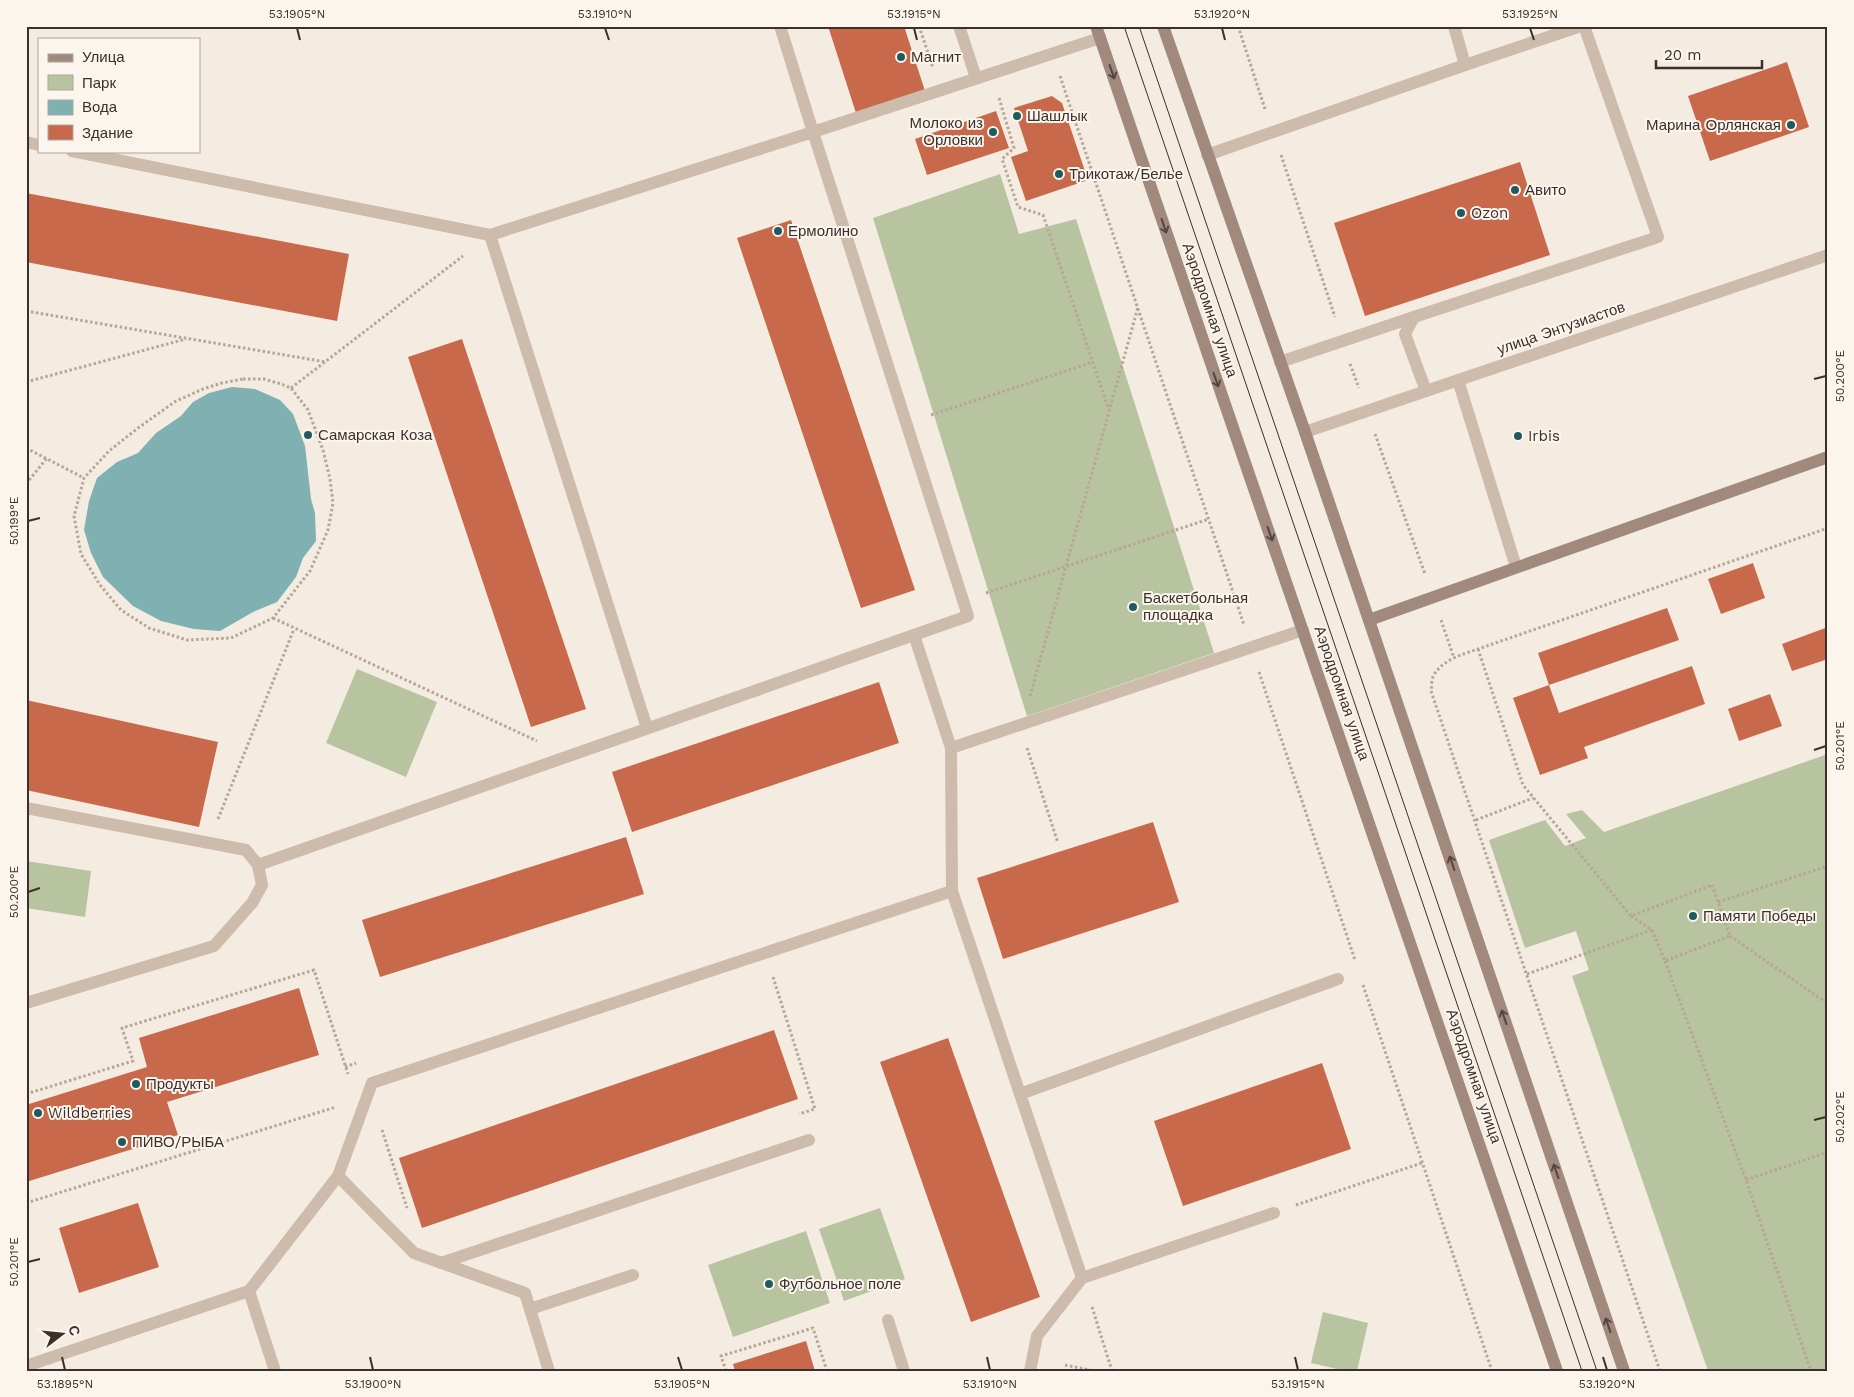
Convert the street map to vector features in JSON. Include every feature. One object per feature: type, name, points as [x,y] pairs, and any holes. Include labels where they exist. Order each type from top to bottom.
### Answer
[{"type":"main road","points":[[1163,26],[1305,432],[1624,1371]]},
{"type":"main road","name":"Аэродромная улица","points":[[1098,32],[1228,416],[1557,1371]]},
{"type":"main road","points":[[1369,620],[1828,457]]},
{"type":"street","points":[[258,865],[968,616],[780,26]]},
{"type":"street","points":[[959,26],[976,78]]},
{"type":"street","points":[[1454,26],[1465,66]]},
{"type":"street","points":[[1207,155],[1582,26],[1658,237],[1280,362]]},
{"type":"street","points":[[77,152],[490,235],[1052,54],[1098,32]]},
{"type":"street","points":[[490,235],[647,728]]},
{"type":"street","name":"улица Энтузиастов","points":[[1305,432],[1828,255]]},
{"type":"street","points":[[1414,317],[1405,334],[1426,391]]},
{"type":"street","points":[[1458,380],[1516,567]]},
{"type":"street","points":[[951,748],[1303,630]]},
{"type":"street","points":[[914,635],[951,748],[952,891],[1082,1278]]},
{"type":"street","points":[[26,808],[246,850],[258,865],[262,885],[252,903],[214,946],[26,1003]]},
{"type":"street","points":[[26,1366],[249,1291],[338,1176],[372,1083],[952,891]]},
{"type":"street","points":[[1020,1094],[1338,979]]},
{"type":"street","points":[[441,1263],[809,1140]]},
{"type":"street","points":[[338,1176],[414,1253],[525,1293],[549,1371]]},
{"type":"street","points":[[1030,1371],[1037,1336],[1082,1278],[1274,1213]]},
{"type":"street","points":[[530,1309],[633,1274]]},
{"type":"street","points":[[249,1291],[275,1371]]},
{"type":"street","points":[[888,1320],[904,1371]]},
{"type":"path","points":[[919,26],[940,90]]},
{"type":"path","points":[[1238,26],[1366,411],[1454,658]]},
{"type":"path","points":[[1052,54],[1138,306],[1355,961]]},
{"type":"path","points":[[998,98],[1014,148],[1002,159],[1018,207],[1043,215],[1109,410]]},
{"type":"path","points":[[291,388],[490,235]]},
{"type":"path","points":[[1022,725],[1138,306]]},
{"type":"path","points":[[26,312],[326,362]]},
{"type":"path","points":[[26,382],[189,338]]},
{"type":"path","points":[[906,423],[1093,362]]},
{"type":"path","points":[[264,378],[291,388],[308,410],[317,429],[333,503],[328,530],[310,571],[273,618],[231,638],[187,640],[149,628],[121,610],[100,585],[81,554],[74,516],[84,478],[109,452],[138,428],[176,401],[203,389],[222,383],[264,378]]},
{"type":"path","points":[[26,448],[84,478]]},
{"type":"path","points":[[26,484],[47,458]]},
{"type":"path","points":[[963,601],[1209,519]]},
{"type":"path","points":[[1660,1371],[1431,691],[1433,676],[1440,667],[1454,658],[1478,649],[1828,528]]},
{"type":"path","points":[[273,618],[569,756]]},
{"type":"path","points":[[208,844],[294,629]]},
{"type":"path","points":[[1478,649],[1522,785],[1631,916],[1652,930],[1746,1180],[1811,1371]]},
{"type":"path","points":[[1018,749],[1027,746],[1058,843]]},
{"type":"path","points":[[1476,820],[1533,798]]},
{"type":"path","points":[[1718,902],[1828,866]]},
{"type":"path","points":[[1631,916],[1712,885],[1730,936],[1828,1004]]},
{"type":"path","points":[[1527,974],[1652,930]]},
{"type":"path","points":[[1665,961],[1730,936]]},
{"type":"path","points":[[26,1094],[133,1061],[122,1028],[314,970],[348,1075]]},
{"type":"path","points":[[772,976],[816,1109],[796,1115]]},
{"type":"path","points":[[1362,979],[1492,1371]]},
{"type":"path","points":[[26,1203],[337,1107]]},
{"type":"path","points":[[380,1126],[409,1216]]},
{"type":"path","points":[[1746,1180],[1828,1152]]},
{"type":"path","points":[[1274,1213],[1422,1163]]},
{"type":"path","points":[[1082,1278],[1112,1371]]},
{"type":"path","points":[[726,1371],[721,1356],[814,1328],[827,1371]]},
{"type":"path","points":[[1065,1365],[1094,1371]]},
{"type":"green space","points":[[1000,174],[1019,234],[1076,219],[1214,653],[1027,716],[873,218]]},
{"type":"green space","points":[[357,669],[437,702],[406,777],[326,743]]},
{"type":"green space","points":[[1828,754],[1828,1371],[1708,1371],[1572,976],[1589,970],[1576,931],[1525,948],[1489,840],[1545,820],[1565,846],[1586,838],[1566,814],[1582,810],[1604,832]]},
{"type":"green space","points":[[26,861],[91,871],[85,917],[26,908]]},
{"type":"green space","points":[[880,1208],[905,1279],[844,1301],[819,1229]]},
{"type":"green space","name":"Футбольное поле","points":[[806,1231],[830,1303],[733,1337],[708,1265]]},
{"type":"green space","points":[[1323,1312],[1368,1323],[1357,1371],[1346,1371],[1311,1363]]},
{"type":"water","points":[[232,387],[255,389],[280,400],[293,414],[305,446],[311,499],[315,513],[316,541],[303,558],[296,577],[277,602],[253,612],[220,631],[194,629],[161,621],[133,606],[103,577],[91,553],[84,530],[89,501],[97,478],[117,462],[138,453],[156,433],[181,416],[193,402],[209,393]]},
{"type":"building","points":[[828,26],[904,26],[925,91],[856,113]]},
{"type":"building","points":[[1787,62],[1809,127],[1710,161],[1688,96]]},
{"type":"building","points":[[1052,96],[1062,103],[1088,180],[1026,201],[1011,157],[1028,151],[1014,108]]},
{"type":"building","points":[[996,111],[1009,148],[927,175],[915,139]]},
{"type":"building","points":[[1520,162],[1550,255],[1365,316],[1334,223]]},
{"type":"building","points":[[26,193],[349,254],[337,321],[26,262]]},
{"type":"building","points":[[791,220],[915,590],[861,608],[737,238]]},
{"type":"building","points":[[462,339],[586,709],[531,727],[408,357]]},
{"type":"building","points":[[1753,563],[1765,598],[1721,614],[1708,579]]},
{"type":"building","points":[[1667,608],[1679,640],[1549,685],[1538,653]]},
{"type":"building","points":[[1828,627],[1828,659],[1792,671],[1782,644]]},
{"type":"building","points":[[1692,666],[1705,704],[1584,747],[1588,758],[1540,775],[1513,698],[1549,685],[1559,713]]},
{"type":"building","points":[[879,682],[899,743],[632,832],[612,772]]},
{"type":"building","points":[[1770,694],[1782,726],[1739,741],[1728,709]]},
{"type":"building","points":[[26,700],[218,742],[199,827],[26,790]]},
{"type":"building","points":[[1153,822],[1179,902],[1003,959],[977,878]]},
{"type":"building","points":[[626,837],[644,894],[380,977],[362,920]]},
{"type":"building","points":[[299,988],[319,1055],[167,1102],[178,1135],[26,1182],[26,1105],[147,1067],[139,1038]]},
{"type":"building","points":[[774,1030],[798,1099],[422,1228],[399,1158]]},
{"type":"building","points":[[948,1038],[1040,1297],[971,1322],[880,1062]]},
{"type":"building","points":[[1322,1063],[1351,1149],[1183,1206],[1154,1121]]},
{"type":"building","points":[[138,1203],[159,1267],[79,1293],[59,1228]]},
{"type":"building","points":[[806,1341],[815,1371],[735,1371],[733,1364]]},
{"type":"tram line","points":[[1124,26],[1582,1371]]},
{"type":"tram line","points":[[1139,26],[1597,1371]]},
{"type":"place","name":"Магнит","points":[[901,57]]},
{"type":"place","name":"Шашлык","points":[[1017,116]]},
{"type":"place","name":"Марина Орлянская","points":[[1791,125]]},
{"type":"place","name":"Молоко из Орловки","points":[[993,132]]},
{"type":"place","name":"Трикотаж/Белье","points":[[1059,174]]},
{"type":"place","name":"Авито","points":[[1515,190]]},
{"type":"place","name":"Ozon","points":[[1461,213]]},
{"type":"place","name":"Ермолино","points":[[778,231]]},
{"type":"place","name":"Самарская Коза","points":[[308,435]]},
{"type":"place","name":"Irbis","points":[[1518,436]]},
{"type":"place","name":"Баскетбольная площадка","points":[[1133,607]]},
{"type":"place","name":"Памяти Победы","points":[[1693,916]]},
{"type":"place","name":"Продукты","points":[[136,1084]]},
{"type":"place","name":"Wildberries","points":[[38,1113]]},
{"type":"place","name":"ПИВО/РЫБА","points":[[122,1142]]},
{"type":"place","name":"Футбольное поле","points":[[769,1284]]}]
